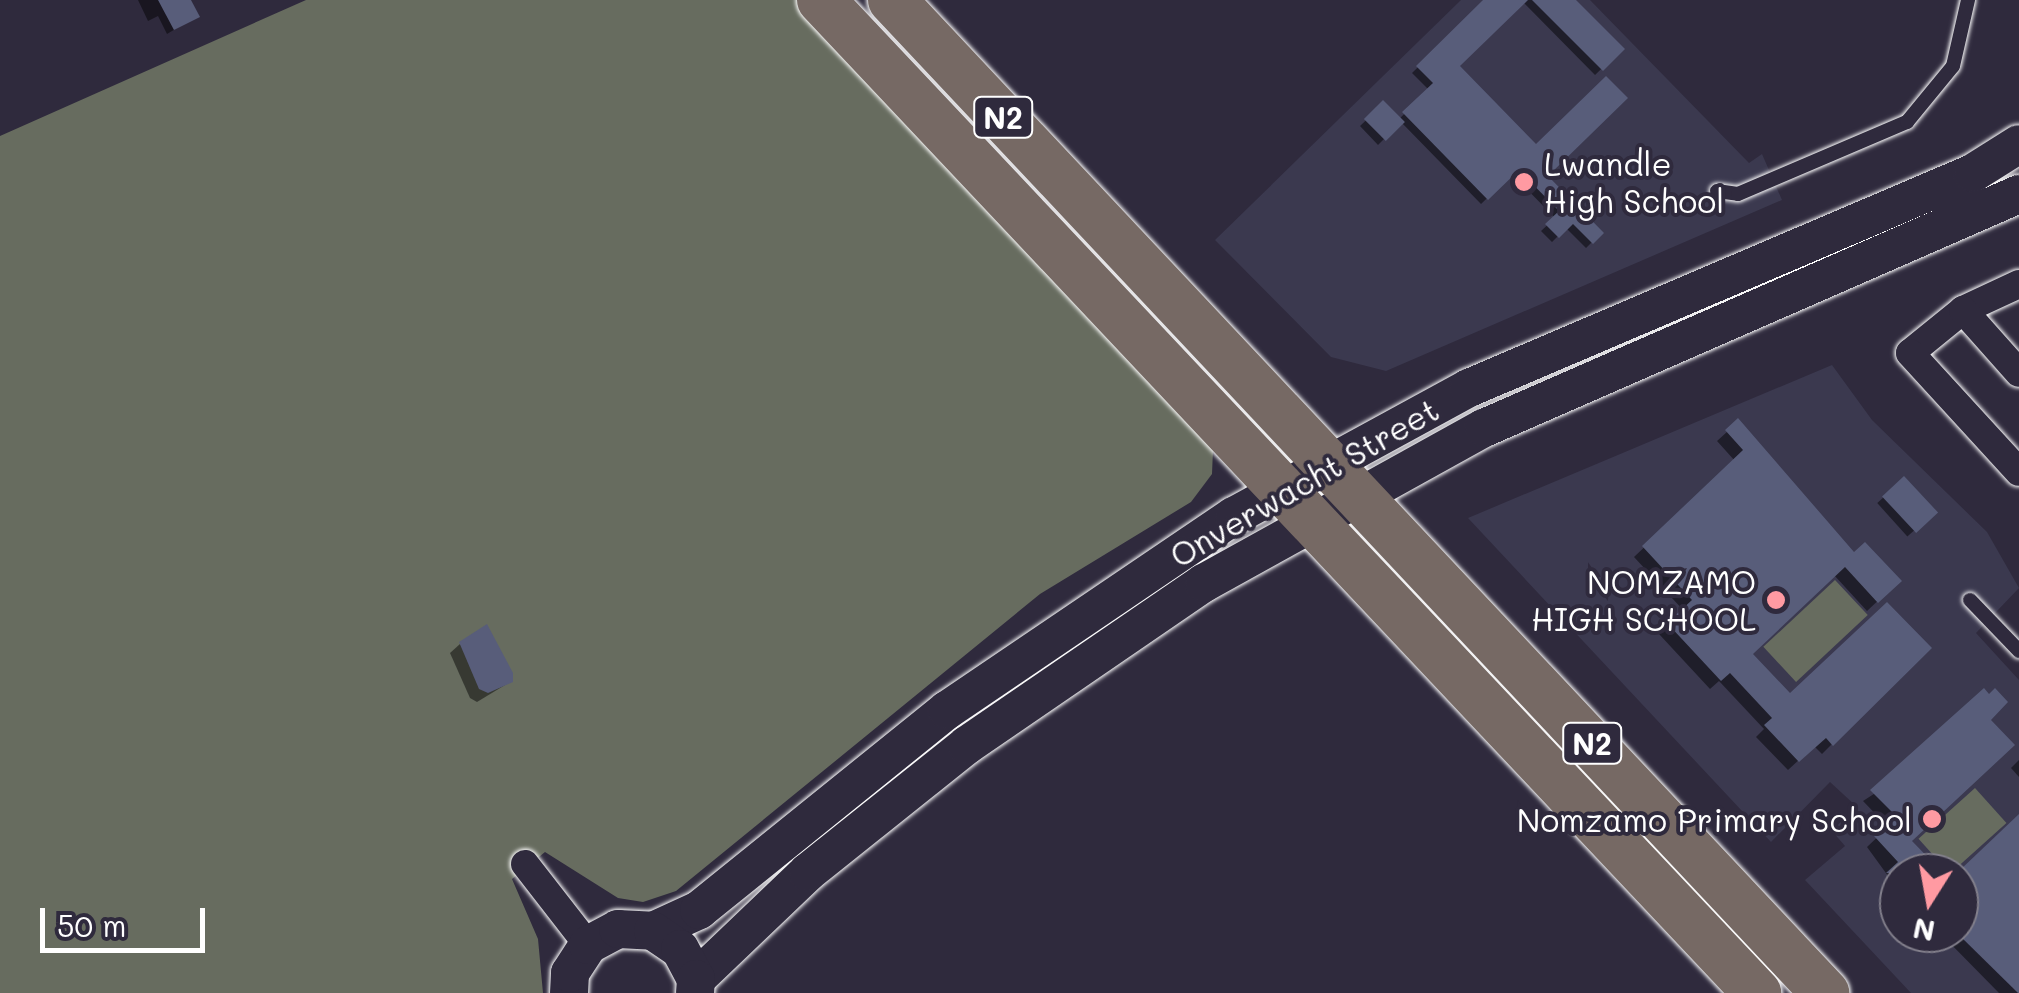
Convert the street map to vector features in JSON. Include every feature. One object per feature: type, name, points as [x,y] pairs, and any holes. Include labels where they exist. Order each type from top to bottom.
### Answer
[{"type":"highway","name":"N2","points":[[821,0],[1758,993]]},
{"type":"highway","name":"N2","points":[[892,0],[1825,993]]},
{"type":"street","name":"Onverwacht Street","points":[[588,945],[618,929],[654,931],[700,910],[946,710],[1048,638],[1346,479],[1589,332],[1973,173],[2019,144]]},
{"type":"street","name":"Onverwacht Street","points":[[1346,479],[2018,197]]},
{"type":"street","points":[[2019,284],[1963,310],[1917,342],[1912,359],[2019,472]]},
{"type":"street","points":[[1963,310],[2019,373]]},
{"type":"street","name":"Onverwacht Street","points":[[696,986],[808,872],[968,745],[1204,583],[1300,504]]},
{"type":"street","points":[[526,864],[588,945],[570,973],[568,993]]},
{"type":"street","points":[[654,931],[680,949],[696,986]]},
{"type":"lane","points":[[1717,191],[1738,194],[1907,122],[1953,66],[1968,0]]},
{"type":"lane","points":[[1970,600],[2019,651]]},
{"type":"shaded area","name":"Lwandle High School","points":[[1461,0],[1590,0],[1749,163],[1762,154],[1782,200],[1386,371],[1331,357],[1215,240]]},
{"type":"shaded area","name":"NOMZAMO HIGH SCHOOL","points":[[1832,365],[1872,420],[1987,532],[2019,588],[1976,633],[2019,680],[2019,993],[1911,993],[1805,880],[1845,846],[1832,831],[1856,806],[1830,782],[1771,842],[1468,518]]},
{"type":"green space","points":[[306,0],[798,0],[1213,450],[1212,474],[1191,502],[1040,594],[676,891],[643,902],[618,898],[545,852],[512,879],[538,939],[543,993],[0,993],[0,136]]},
{"type":"green space","points":[[1835,580],[1868,615],[1796,682],[1763,647]]},
{"type":"green space","points":[[1975,788],[2006,823],[1973,853],[1931,853],[1919,839]]},
{"type":"building","points":[[158,0],[191,0],[200,17],[174,30]]},
{"type":"building","points":[[1483,0],[1528,0],[1460,66],[1536,144],[1606,76],[1628,98],[1548,176],[1604,233],[1593,244],[1573,224],[1559,238],[1545,224],[1559,211],[1519,170],[1488,200],[1402,112],[1433,83],[1416,66]]},
{"type":"building","points":[[1532,0],[1576,0],[1625,49],[1603,71]]},
{"type":"building","points":[[1383,100],[1405,122],[1386,141],[1364,119]]},
{"type":"building","points":[[1738,418],[1854,552],[1865,542],[1902,581],[1878,603],[1845,567],[1753,654],[1790,693],[1887,602],[1932,648],[1833,746],[1826,738],[1799,762],[1764,725],[1772,718],[1730,673],[1721,681],[1667,623],[1692,600],[1642,546],[1743,450],[1725,430]]},
{"type":"building","points":[[1904,476],[1938,513],[1916,533],[1882,496]]},
{"type":"building","points":[[487,624],[513,673],[513,682],[488,693],[479,689],[459,642]]},
{"type":"building","points":[[1984,688],[1989,694],[1995,688],[2008,702],[1991,720],[2015,745],[1912,841],[1924,853],[1890,853],[1874,836],[1896,816],[1870,790]]},
{"type":"building","points":[[2019,814],[2019,993],[1977,953],[1978,853]]},
{"type":"place","name":"Lwandle High School","points":[[1524,182]]},
{"type":"place","name":"NOMZAMO HIGH SCHOOL","points":[[1776,600]]},
{"type":"place","name":"Nomzamo Primary School","points":[[1932,819]]}]
